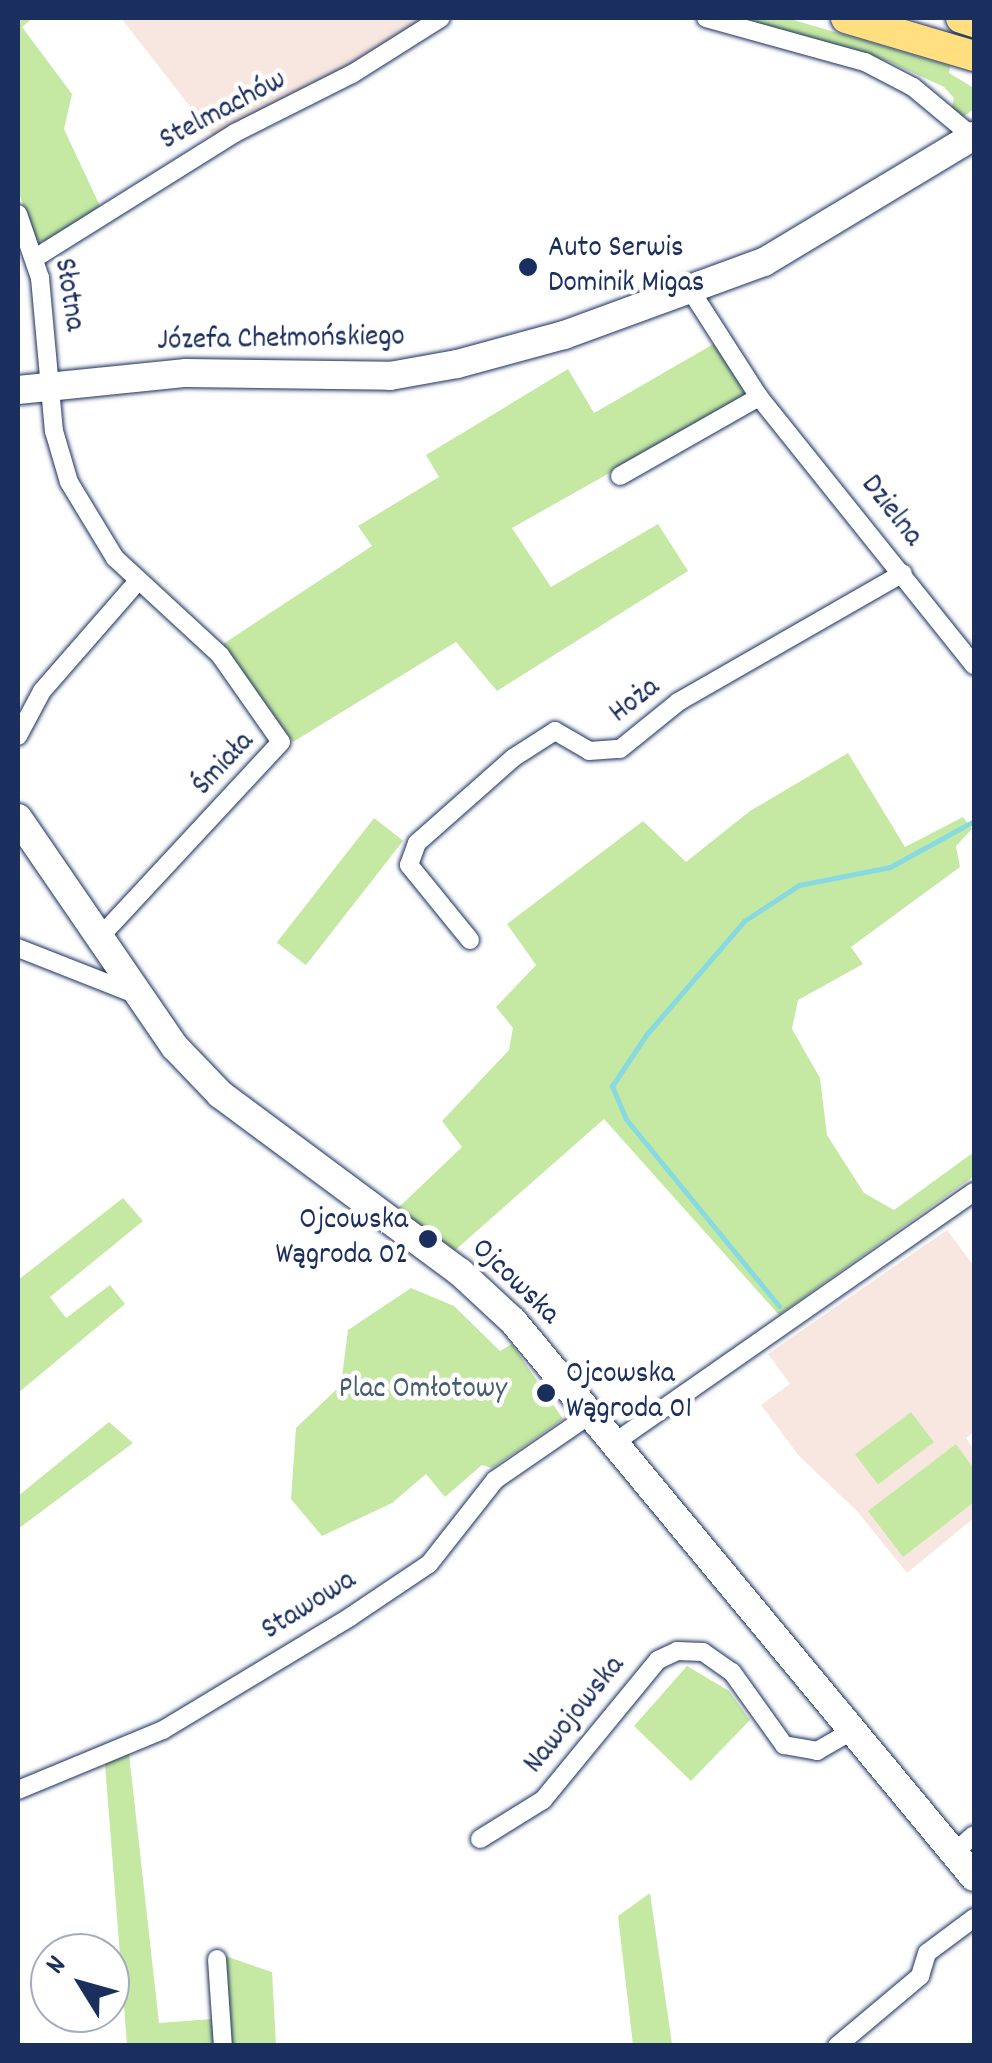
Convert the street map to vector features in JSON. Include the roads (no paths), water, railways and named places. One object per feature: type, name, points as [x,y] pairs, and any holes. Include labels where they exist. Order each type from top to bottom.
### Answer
[{"type":"main road","points":[[846,18],[971,56]]},
{"type":"main road","points":[[961,18],[974,22]]},
{"type":"street","name":"Stelmachów","points":[[35,258],[168,173],[352,74],[441,18]]},
{"type":"street","points":[[706,18],[865,62],[913,88],[974,136]]},
{"type":"street","name":"Józefa Chełmońskiego","points":[[18,390],[186,374],[390,376],[564,335],[792,249],[974,136]]},
{"type":"street","name":"Słotna","points":[[18,214],[35,258],[52,386]]},
{"type":"street","name":"Dzielna","points":[[691,290],[759,397],[974,665]]},
{"type":"street","name":"Śmiała","points":[[52,386],[54,431],[69,482],[115,558],[220,655],[281,742],[98,939]]},
{"type":"street","points":[[620,476],[759,397]]},
{"type":"street","name":"Hoża","points":[[470,940],[409,865],[417,843],[512,758],[555,731],[589,751],[620,749],[678,702],[903,573]]},
{"type":"street","points":[[18,736],[42,692],[138,581]]},
{"type":"street","name":"Ojcowska","points":[[18,818],[135,994],[220,1094],[482,1291],[591,1414],[850,1732],[964,1844],[974,1877]]},
{"type":"street","points":[[18,948],[135,994]]},
{"type":"street","points":[[614,1443],[974,1192]]},
{"type":"street","name":"Stawowa","points":[[18,1790],[162,1730],[350,1617],[429,1564],[495,1480],[591,1414]]},
{"type":"street","name":"Nawojowska","points":[[480,1839],[543,1800],[658,1660],[676,1651],[704,1652],[732,1672],[784,1746],[818,1751],[850,1732]]},
{"type":"street","points":[[837,2046],[920,1976],[927,1953],[974,1918]]},
{"type":"street","points":[[216,1959],[223,2046]]},
{"type":"waterway","points":[[779,1306],[626,1119],[612,1086],[646,1035],[744,921],[799,885],[890,867],[974,821]]},
{"type":"place","name":"Auto Serwis Dominik Migas","points":[[528,267]]},
{"type":"place","name":"Ojcowska Wągroda 02","points":[[428,1239]]},
{"type":"place","name":"Ojcowska Wągroda 01","points":[[546,1393]]},
{"type":"park label","name":"Plac Omłotowy","points":[[423,1391]]}]
